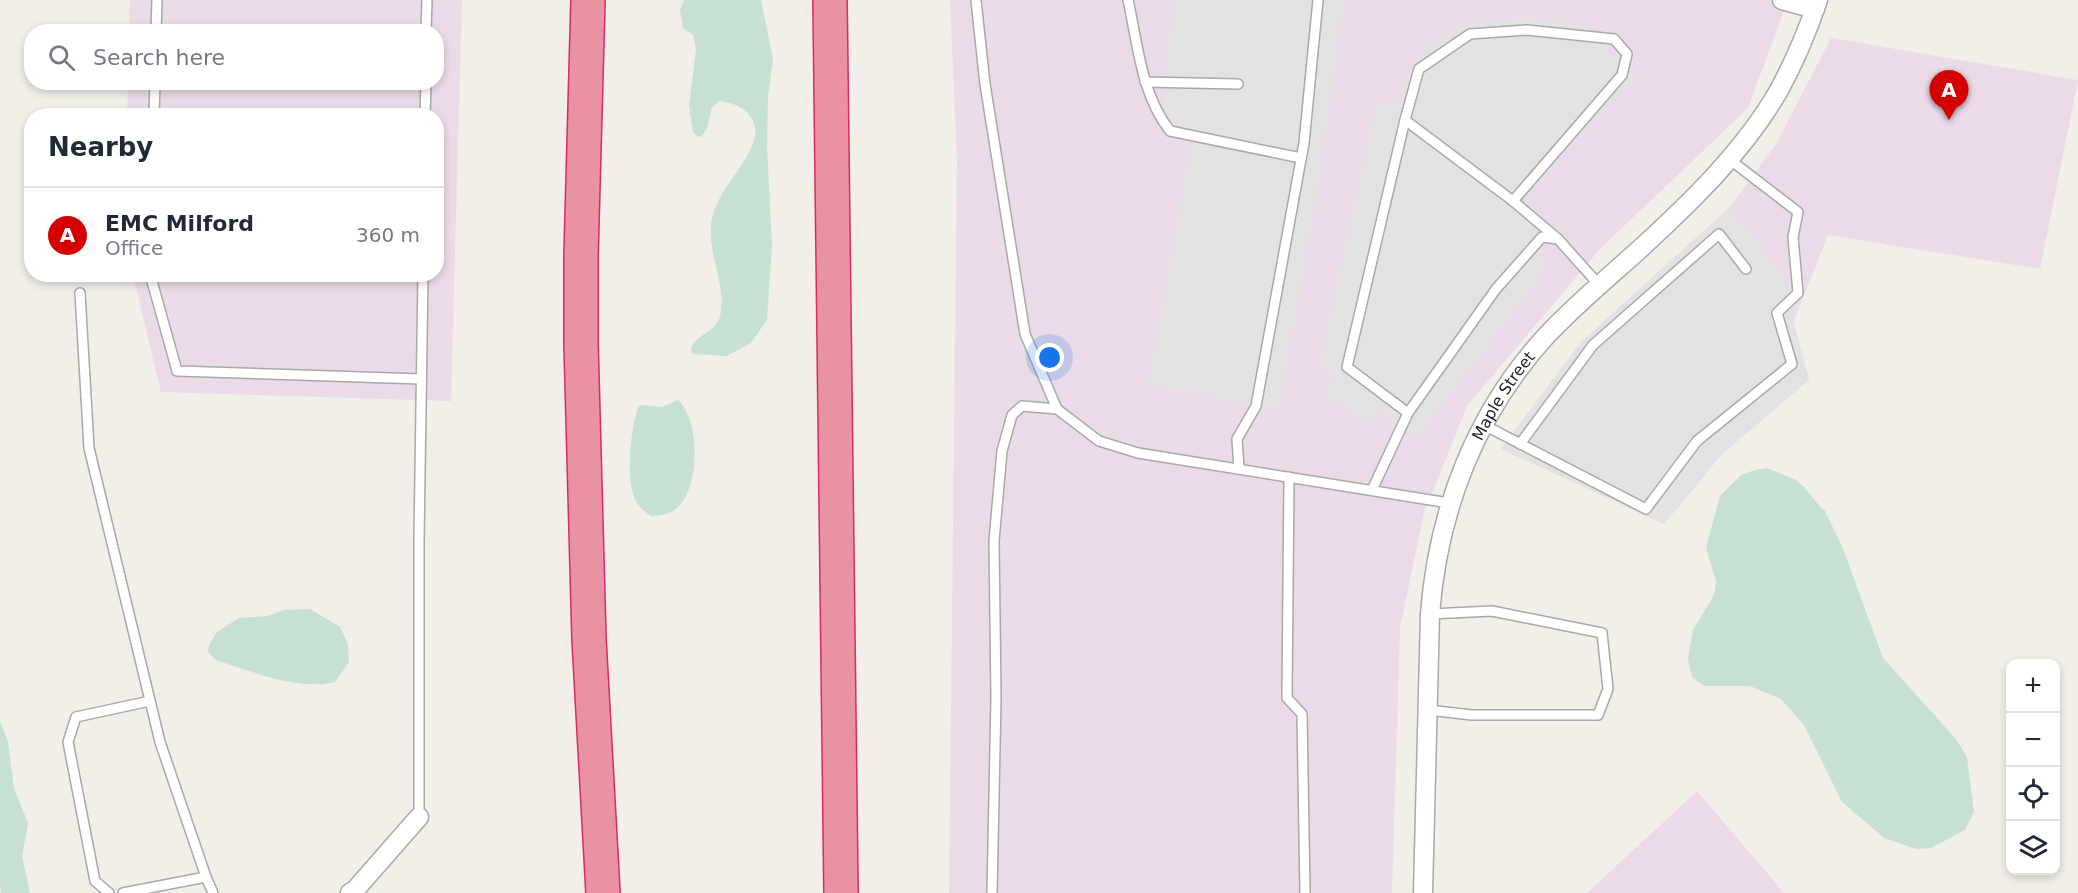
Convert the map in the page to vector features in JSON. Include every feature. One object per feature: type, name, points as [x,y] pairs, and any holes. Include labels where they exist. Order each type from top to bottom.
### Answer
[{"type":"highway","points":[[588,0],[581,256],[582,355],[588,629],[603,893]]},
{"type":"highway","points":[[830,0],[841,893]]},
{"type":"street","points":[[1782,0],[1816,4]]},
{"type":"street","name":"Maple Street","points":[[1423,893],[1430,614],[1436,559],[1449,503],[1468,456],[1501,396],[1541,343],[1564,318],[1666,224],[1729,159],[1760,120],[1778,92],[1800,47],[1816,4]]},
{"type":"street","points":[[350,893],[419,817]]},
{"type":"lane","points":[[156,24],[157,0]]},
{"type":"lane","points":[[426,24],[427,0]]},
{"type":"lane","points":[[976,0],[985,84],[1025,334],[1057,409],[1099,441],[1138,453],[1449,503]]},
{"type":"lane","points":[[1128,0],[1145,82],[1161,119],[1170,131],[1301,158]]},
{"type":"lane","points":[[1239,469],[1237,439],[1256,406],[1301,158],[1318,0]]},
{"type":"lane","points":[[1408,413],[1347,368],[1419,69],[1470,34],[1527,30],[1614,39],[1627,54],[1622,75],[1513,201]]},
{"type":"lane","points":[[1145,82],[1238,84]]},
{"type":"lane","points":[[154,108],[155,90]]},
{"type":"lane","points":[[425,108],[426,90]]},
{"type":"lane","points":[[1405,120],[1513,201],[1558,239],[1600,286]]},
{"type":"lane","points":[[1484,425],[1646,509],[1697,441],[1792,364],[1777,313],[1798,293],[1793,237],[1798,212],[1729,159]]},
{"type":"lane","points":[[1520,444],[1593,345],[1719,234],[1746,268]]},
{"type":"lane","points":[[1372,490],[1408,413],[1496,289],[1542,237],[1558,239]]},
{"type":"lane","points":[[152,282],[177,371],[421,379]]},
{"type":"lane","points":[[419,817],[419,540],[423,282]]},
{"type":"lane","points":[[80,293],[89,448],[160,742],[213,893]]},
{"type":"lane","points":[[992,893],[996,698],[994,541],[1002,451],[1012,415],[1022,406],[1057,409]]},
{"type":"lane","points":[[1289,477],[1287,698],[1302,714],[1305,893]]},
{"type":"lane","points":[[1428,710],[1472,715],[1598,716],[1608,689],[1602,633],[1492,612],[1430,614]]},
{"type":"lane","points":[[109,893],[94,880],[68,742],[76,717],[150,701]]},
{"type":"lane","points":[[123,893],[206,877]]},
{"type":"shaded area","points":[[130,0],[462,0],[451,401],[161,392],[135,282],[444,282],[444,108],[127,108],[128,90],[444,90],[444,24],[129,24]]},
{"type":"shaded area","points":[[950,0],[1788,0],[1748,108],[1600,249],[1467,406],[1424,513],[1400,628],[1392,893],[949,893],[957,160]]},
{"type":"shaded area","points":[[1174,0],[1344,0],[1317,190],[1279,409],[1148,385],[1193,135],[1162,107]]},
{"type":"shaded area","points":[[1527,17],[1585,26],[1636,79],[1528,191],[1544,272],[1417,438],[1378,409],[1368,424],[1323,392],[1336,381],[1319,365],[1377,101],[1397,106],[1401,87],[1429,43],[1465,24]]},
{"type":"shaded area","points":[[1831,38],[2078,80],[2040,269],[1828,235],[1793,323],[1809,380],[1722,454],[1664,524],[1501,449],[1582,341],[1729,208],[1776,144]]},
{"type":"shaded area","points":[[1729,208],[1781,272],[1809,380],[1722,454],[1664,524],[1501,449],[1582,341]]},
{"type":"shaded area","points":[[1697,791],[1784,893],[1587,893]]},
{"type":"green space","points":[[684,0],[761,0],[773,59],[768,96],[767,147],[772,245],[767,320],[751,343],[727,356],[693,354],[691,350],[696,340],[718,322],[720,316],[721,293],[711,236],[713,213],[750,151],[755,132],[752,118],[747,113],[735,105],[720,101],[712,107],[707,128],[702,136],[698,137],[693,132],[689,106],[696,49],[693,35],[683,28],[680,10]]},
{"type":"green space","points":[[678,400],[685,410],[694,436],[695,452],[691,482],[687,495],[677,508],[667,514],[651,516],[637,503],[631,482],[630,455],[635,417],[638,407],[642,405],[662,407]]},
{"type":"green space","points":[[1767,468],[1796,480],[1824,509],[1842,546],[1883,658],[1956,739],[1967,757],[1974,812],[1965,830],[1931,848],[1916,849],[1884,838],[1842,802],[1804,725],[1781,699],[1750,686],[1704,686],[1692,677],[1688,659],[1693,630],[1714,595],[1716,581],[1706,548],[1720,496],[1741,475]]},
{"type":"green space","points":[[310,609],[340,627],[348,644],[349,662],[335,682],[305,684],[290,682],[215,660],[208,651],[217,632],[239,618],[268,616],[284,610]]},
{"type":"green space","points":[[0,721],[8,741],[14,788],[28,823],[22,856],[30,893],[1,893]]},
{"type":"place","name":"EMC Milford","points":[[1949,120]]}]
